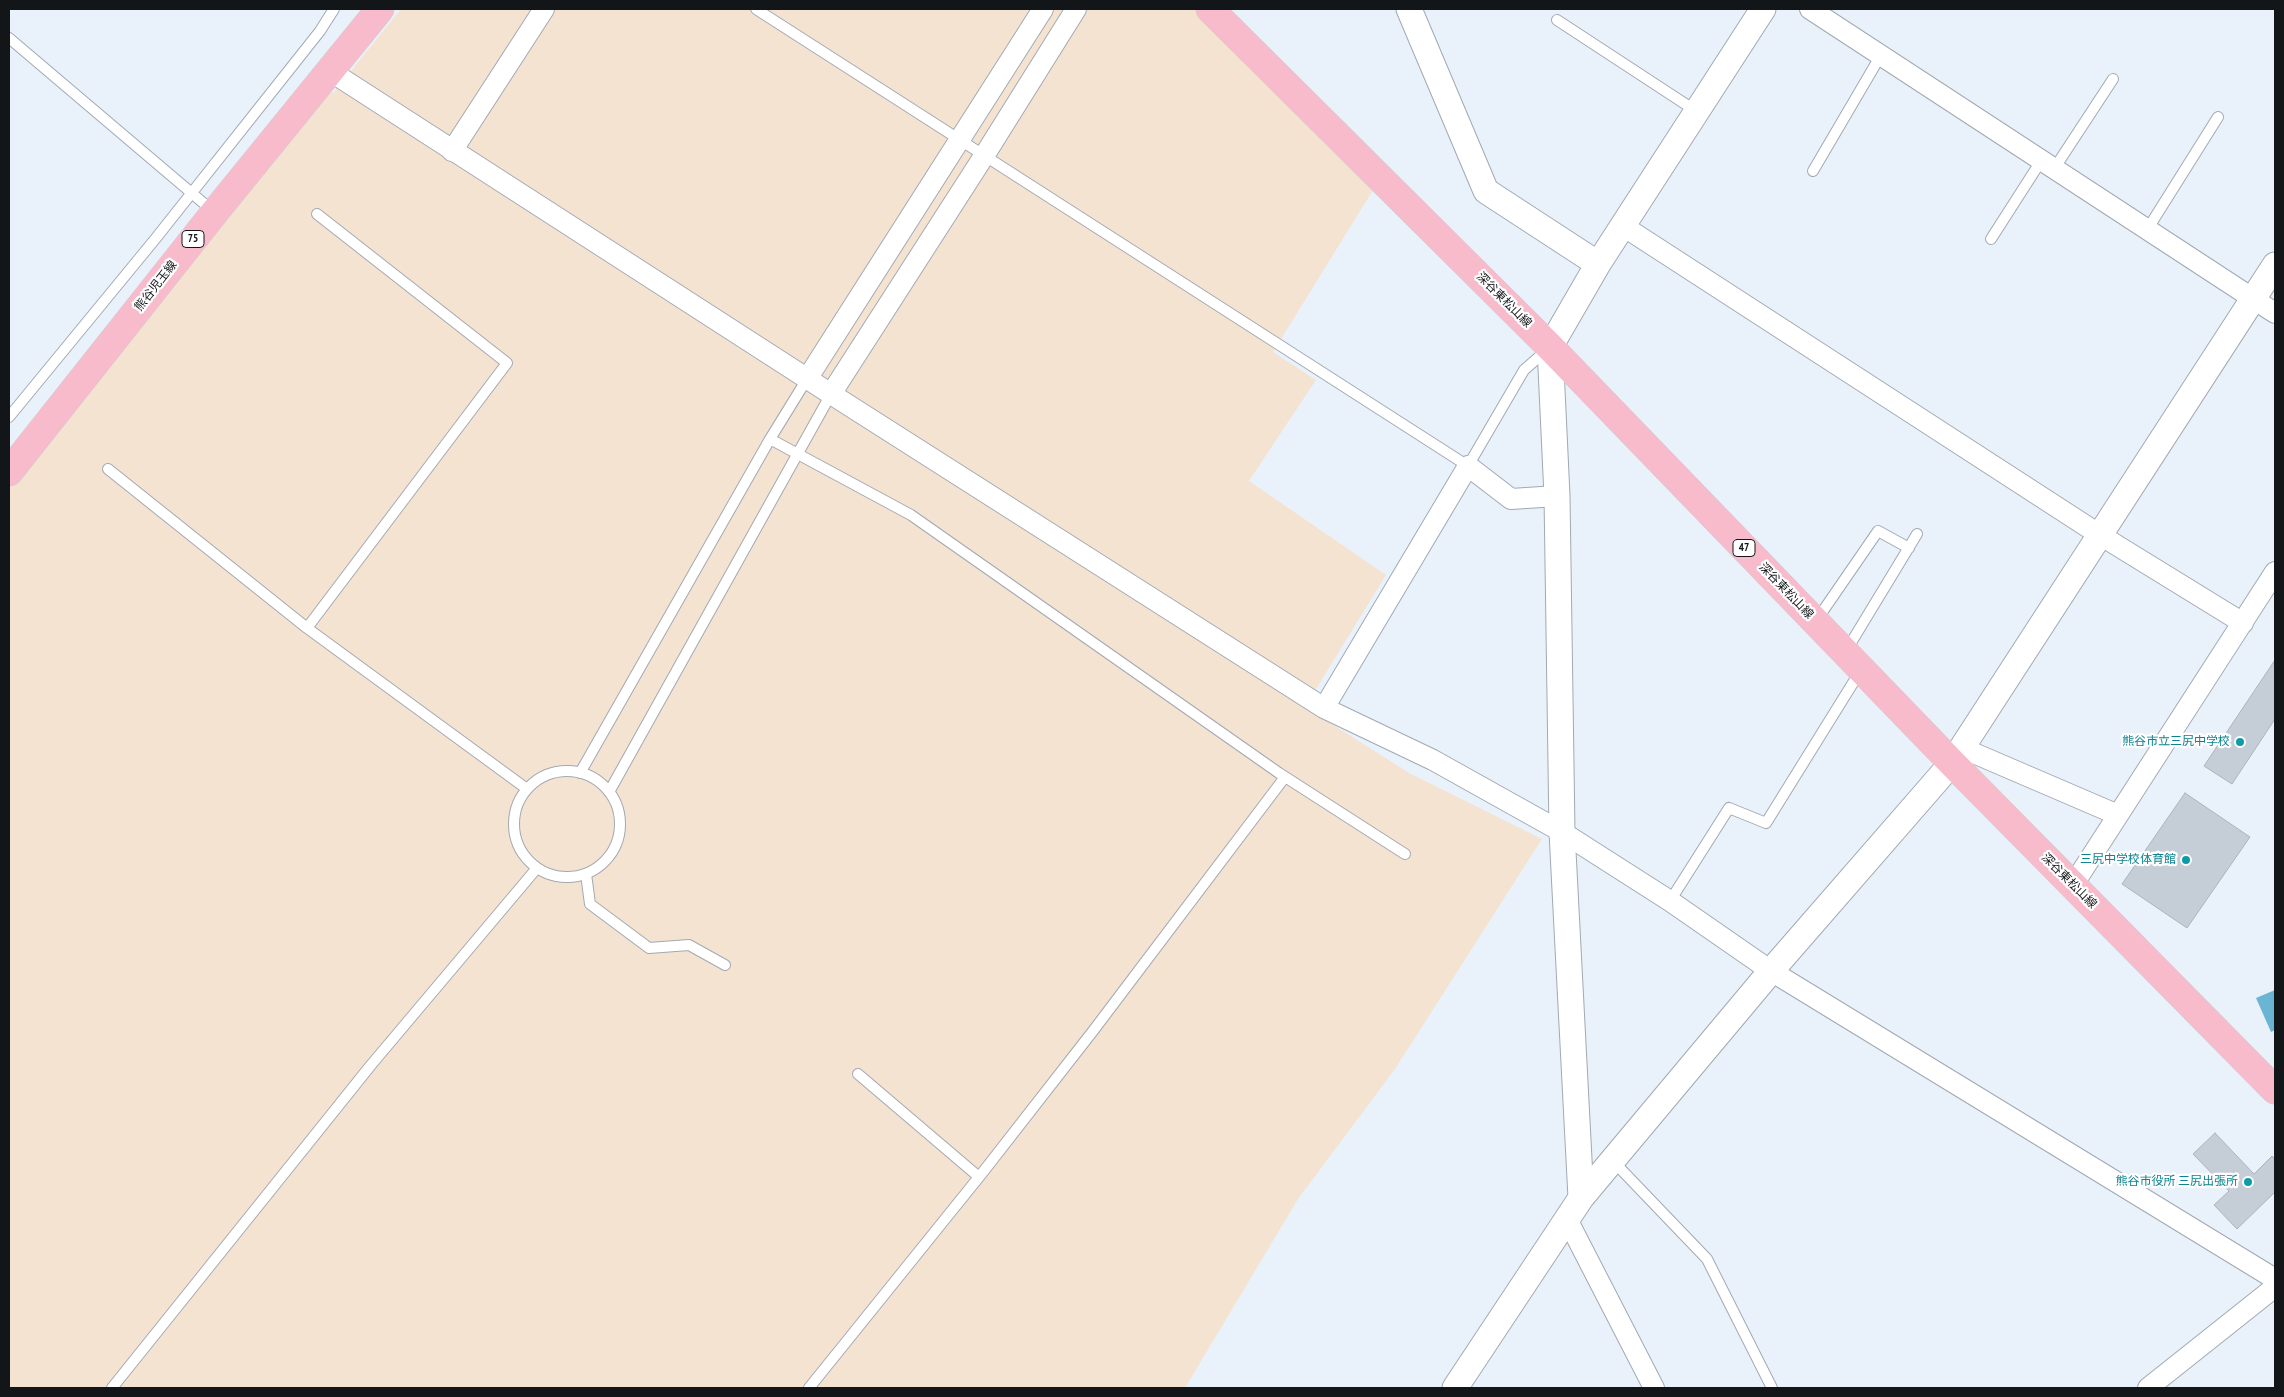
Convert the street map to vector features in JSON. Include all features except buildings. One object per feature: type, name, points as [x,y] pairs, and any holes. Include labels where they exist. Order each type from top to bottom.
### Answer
[{"type":"main road","name":"熊谷児玉線","points":[[9,472],[215,212],[380,9]]},
{"type":"main road","name":"深谷東松山線","points":[[1210,9],[1550,347],[1854,661],[1957,755],[2073,885],[2275,1090]]},
{"type":"street","points":[[452,150],[544,9]]},
{"type":"street","points":[[807,379],[1043,9]]},
{"type":"street","points":[[831,394],[1076,9]]},
{"type":"street","points":[[1409,9],[1486,190],[1598,264]]},
{"type":"street","points":[[1581,1198],[1562,832],[1557,496],[1550,347],[1598,264],[1763,9]]},
{"type":"street","points":[[1810,9],[2275,313]]},
{"type":"street","points":[[330,71],[807,379],[1324,708],[1433,760],[1562,832],[1670,901],[1771,971],[2275,1279]]},
{"type":"street","points":[[1623,226],[2100,535],[2242,623]]},
{"type":"street","points":[[1455,1388],[1581,1198],[1771,971],[1957,755],[2275,265]]},
{"type":"street","points":[[1324,708],[1468,466],[1511,499],[1557,496]]},
{"type":"street","points":[[2073,885],[2275,572]]},
{"type":"street","points":[[1957,755],[2118,815]]},
{"type":"street","points":[[1567,1218],[1654,1388]]},
{"type":"street","points":[[2148,1388],[2275,1287]]},
{"type":"lane","points":[[9,417],[156,238],[191,191],[320,31],[334,9]]},
{"type":"lane","points":[[756,9],[1468,466],[1524,370],[1550,347]]},
{"type":"lane","points":[[1557,20],[1697,111]]},
{"type":"lane","points":[[9,38],[215,212]]},
{"type":"lane","points":[[1813,171],[1881,55]]},
{"type":"lane","points":[[1991,239],[2113,79]]},
{"type":"lane","points":[[2147,230],[2218,116]]},
{"type":"lane","points":[[307,628],[507,363],[317,214]]},
{"type":"lane","points":[[580,773],[770,439],[807,379]]},
{"type":"lane","points":[[609,792],[831,394]]},
{"type":"lane","points":[[770,439],[911,515],[1285,776],[1405,854]]},
{"type":"lane","points":[[108,469],[307,628],[527,789]]},
{"type":"lane","points":[[1815,621],[1878,531],[1909,548]]},
{"type":"lane","points":[[1670,901],[1729,808],[1766,823],[1854,661],[1917,534]]},
{"type":"lane","points":[[566,771],[580,773],[596,780],[609,792],[617,806],[621,822],[619,839],[612,854],[601,866],[586,874],[569,878],[552,876],[536,868],[524,856],[515,840],[513,822],[517,804],[527,789],[538,779],[552,773],[566,771]]},
{"type":"lane","points":[[809,1388],[1093,1032],[1285,776]]},
{"type":"lane","points":[[112,1388],[371,1065],[536,868]]},
{"type":"lane","points":[[586,874],[590,904],[649,948],[689,945],[725,965]]},
{"type":"lane","points":[[858,1074],[979,1177]]},
{"type":"lane","points":[[1613,1160],[1707,1259],[1772,1388]]},
{"type":"shaded area","points":[[401,9],[1194,9],[1373,190],[1273,352],[1316,380],[1249,481],[1386,575],[1305,707],[1409,773],[1542,839],[1395,1069],[1298,1199],[1185,1388],[9,1388],[9,482],[319,84],[333,93]]},
{"type":"water","points":[[2275,990],[2275,1030],[2271,1032],[2256,998]]},
{"type":"place","name":"熊谷市立三尻中学校","points":[[2240,742]]},
{"type":"place","name":"三尻中学校体育館","points":[[2186,860]]},
{"type":"place","name":"熊谷市役所 三尻出張所","points":[[2248,1182]]}]
